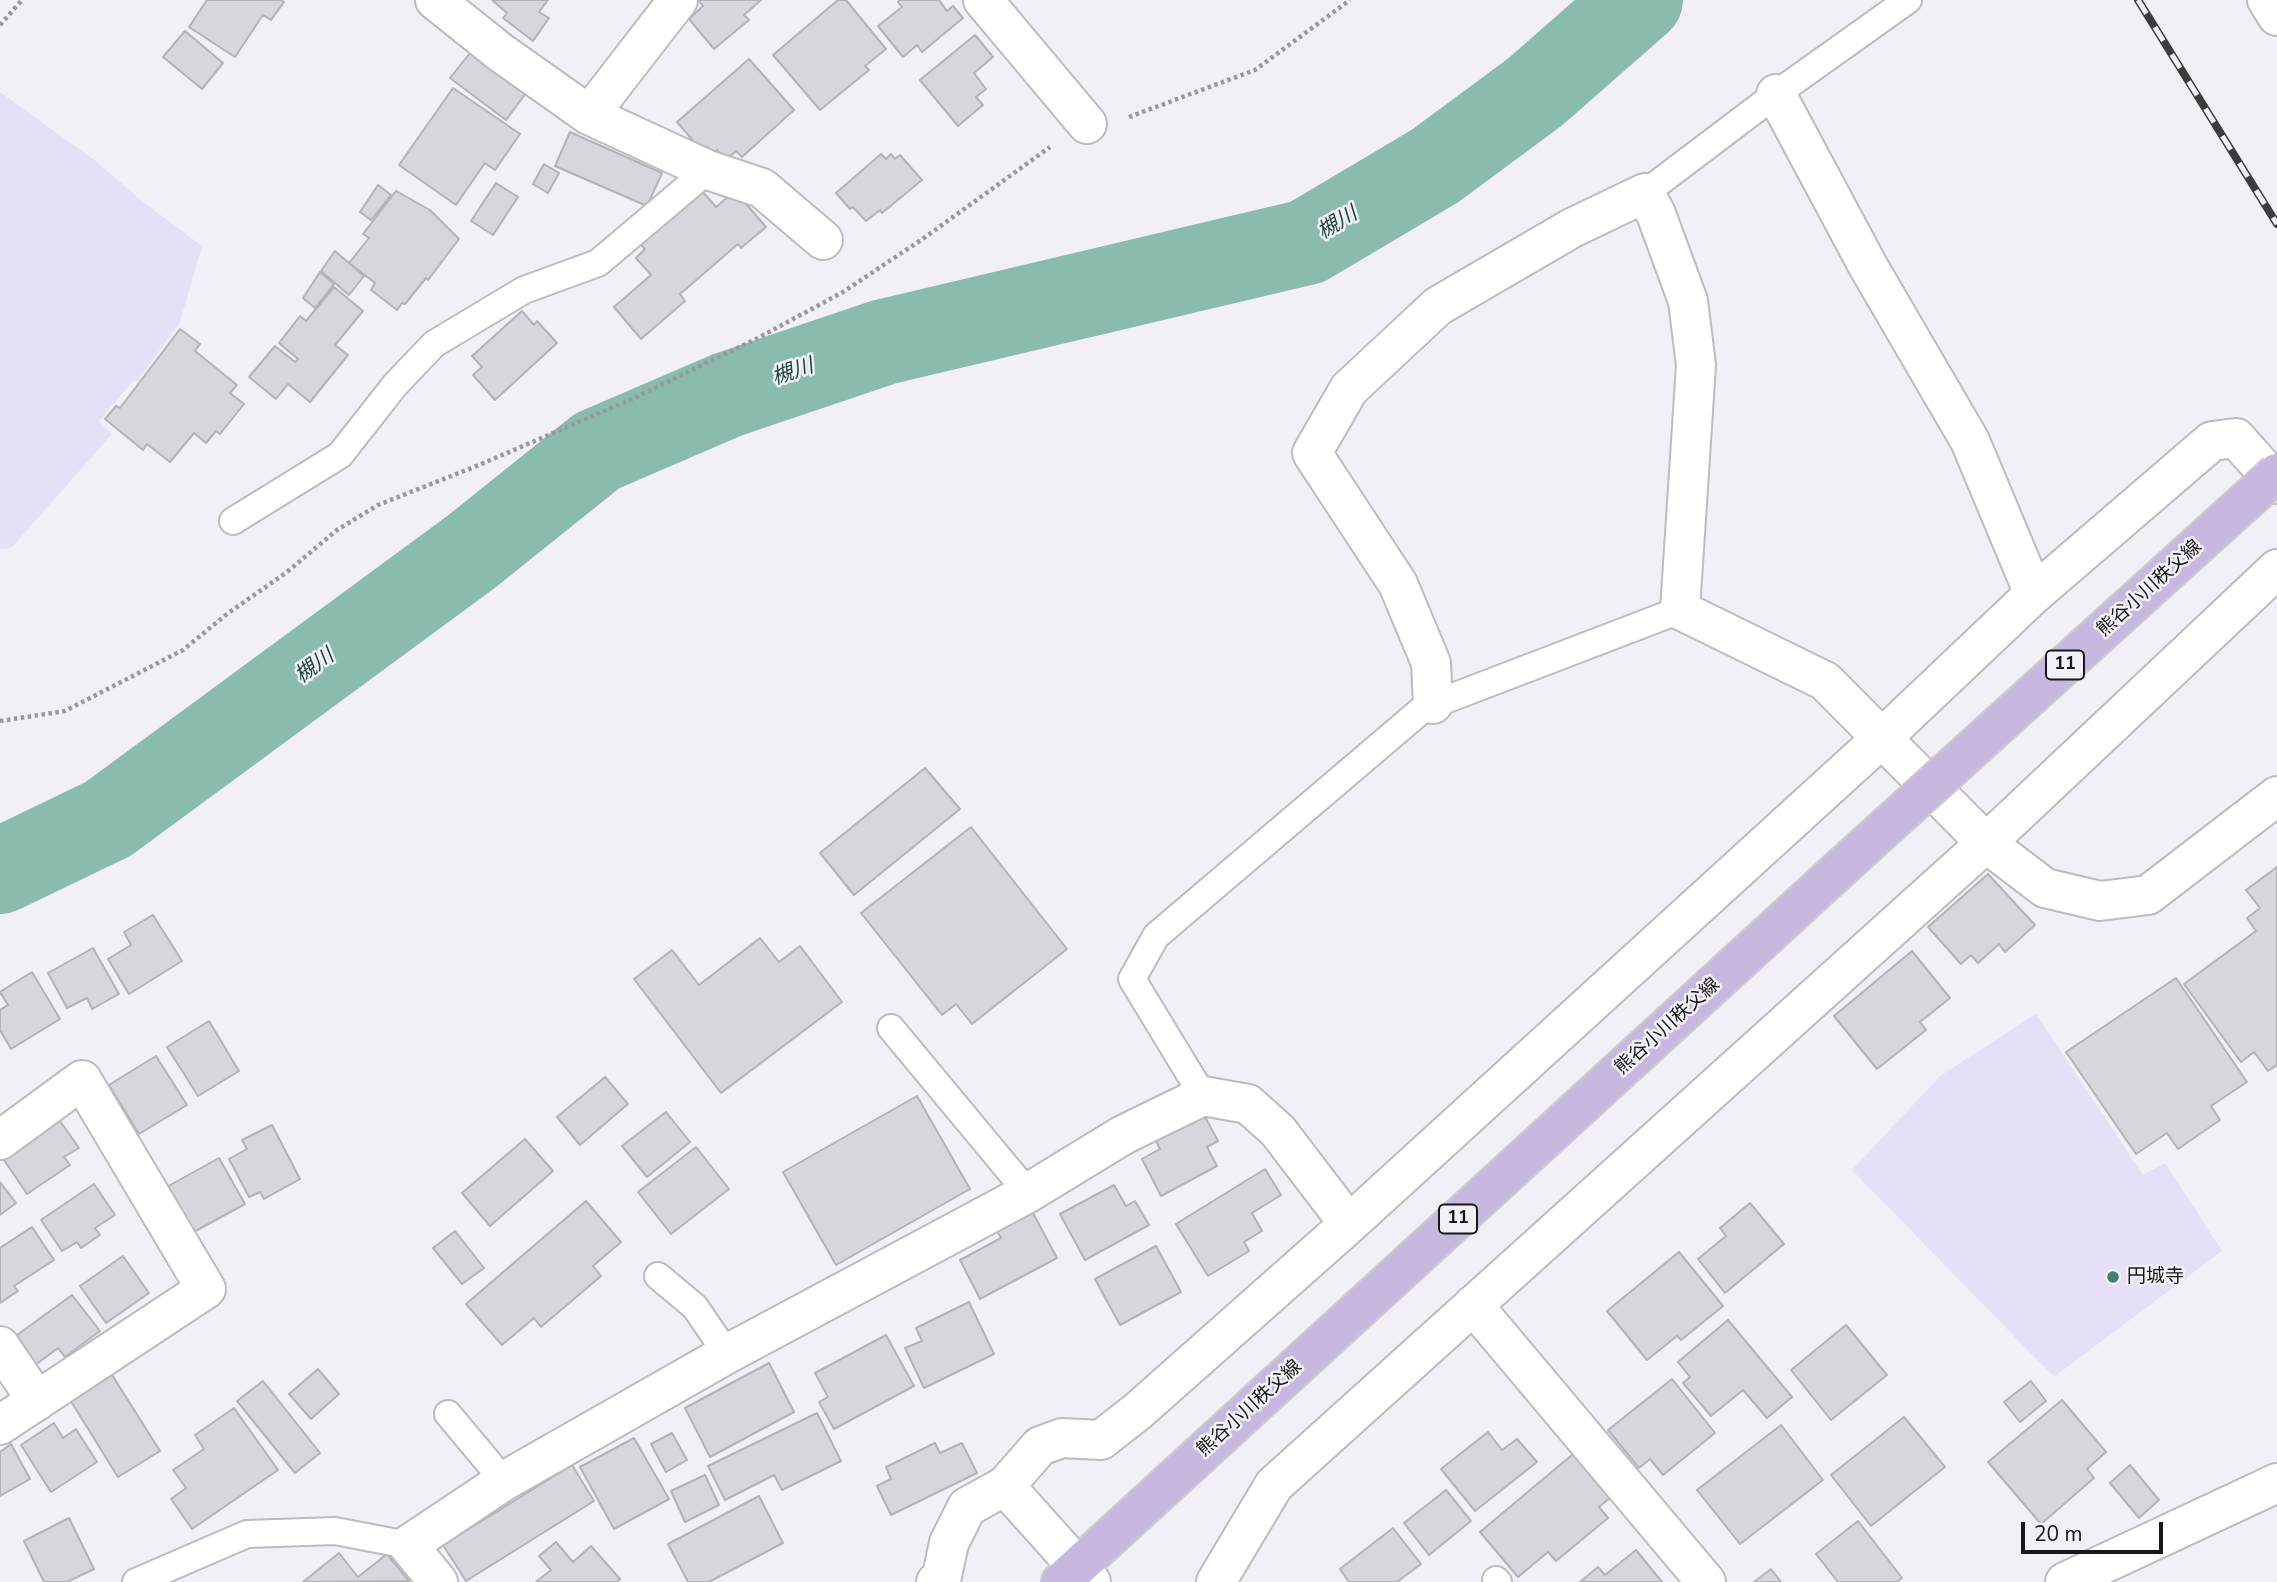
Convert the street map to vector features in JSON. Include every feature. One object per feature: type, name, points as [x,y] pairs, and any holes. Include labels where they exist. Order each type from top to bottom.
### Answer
[{"type":"main road","name":"熊谷小川秩父線","points":[[1076,1577],[1854,856],[2277,473]]},
{"type":"street","points":[[435,0],[500,52],[589,114],[708,170],[762,188],[823,240]]},
{"type":"street","points":[[589,114],[678,0]]},
{"type":"street","points":[[984,0],[1087,124]]},
{"type":"street","points":[[2267,0],[2277,16]]},
{"type":"street","points":[[1776,94],[1868,266],[1970,441],[2034,594]]},
{"type":"street","points":[[1433,705],[1431,663],[1398,584],[1312,453],[1349,389],[1438,306],[1572,228],[1645,193],[1656,214],[1688,301],[1696,365],[1680,610],[1825,681],[1986,843],[2045,888],[2100,901],[2148,894],[2277,796]]},
{"type":"street","points":[[936,1582],[942,1576],[949,1543],[967,1507],[1005,1486],[1040,1446],[1062,1438],[1101,1440],[1138,1411],[1349,1224],[1882,738],[2034,594],[2212,441],[2236,438],[2277,484]]},
{"type":"street","points":[[1216,1582],[1274,1485],[1986,843],[2277,569]]},
{"type":"street","points":[[0,1140],[82,1080],[206,1289],[0,1425]]},
{"type":"street","points":[[438,1582],[408,1545],[505,1481],[727,1354],[1028,1193],[1123,1135],[1203,1096],[1248,1104],[1279,1131],[1349,1224]]},
{"type":"street","points":[[1473,1305],[1706,1582]]},
{"type":"street","points":[[0,1346],[37,1401]]},
{"type":"street","points":[[2065,1582],[2277,1483]]},
{"type":"street","points":[[1005,1486],[1076,1577]]},
{"type":"lane","points":[[1645,193],[1776,94],[1909,0]]},
{"type":"lane","points":[[233,521],[340,455],[395,385],[434,344],[524,290],[598,263],[708,170]]},
{"type":"lane","points":[[1203,1096],[1132,979],[1156,936],[1424,708],[1680,610]]},
{"type":"lane","points":[[891,1028],[1028,1193]]},
{"type":"lane","points":[[658,1276],[695,1307],[727,1354]]},
{"type":"lane","points":[[448,1414],[505,1481]]},
{"type":"lane","points":[[136,1582],[247,1534],[335,1531],[408,1545]]},
{"type":"path","points":[[0,25],[22,0]]},
{"type":"path","points":[[0,721],[65,710],[183,650],[227,614],[287,572],[337,530],[378,505],[632,399],[758,338],[831,299],[924,237],[1059,140],[1087,124],[1129,117],[1255,70],[1350,0]]},
{"type":"shaded area","points":[[0,92],[97,162],[142,201],[202,246],[180,322],[137,382],[134,380],[99,421],[112,434],[11,548],[0,549]]},
{"type":"shaded area","points":[[2036,1014],[2143,1175],[2165,1163],[2222,1251],[2054,1377],[1852,1170],[1940,1076]]},
{"type":"building","points":[[207,0],[284,2],[271,20],[263,15],[235,57],[189,27]]},
{"type":"building","points":[[492,0],[548,0],[539,12],[549,18],[533,41],[503,18],[507,13]]},
{"type":"building","points":[[761,0],[744,15],[749,20],[714,49],[689,19],[703,6],[699,1]]},
{"type":"building","points":[[838,0],[846,0],[886,49],[865,66],[869,70],[820,110],[773,55]]},
{"type":"building","points":[[939,0],[947,11],[953,6],[963,18],[922,52],[917,45],[903,57],[878,26],[902,7],[898,2]]},
{"type":"building","points":[[185,31],[223,63],[202,89],[163,57]]},
{"type":"building","points":[[975,35],[993,57],[974,73],[986,89],[976,97],[983,105],[958,126],[920,80]]},
{"type":"building","points":[[478,43],[529,89],[506,120],[450,78]]},
{"type":"building","points":[[749,59],[794,110],[742,157],[736,151],[726,160],[717,150],[713,154],[706,146],[701,150],[677,122]]},
{"type":"building","points":[[453,88],[520,134],[495,170],[485,163],[456,205],[399,165]]},
{"type":"building","points":[[570,132],[662,173],[647,206],[555,166]]},
{"type":"building","points":[[881,154],[886,159],[891,154],[895,159],[900,155],[922,180],[882,213],[880,210],[866,221],[853,207],[850,209],[836,193]]},
{"type":"building","points":[[544,164],[559,173],[548,193],[533,184]]},
{"type":"building","points":[[496,183],[518,197],[493,235],[471,221]]},
{"type":"building","points":[[378,185],[391,195],[371,220],[360,212]]},
{"type":"building","points":[[396,191],[430,210],[459,239],[428,280],[426,278],[397,310],[371,290],[375,283],[349,263],[369,238],[363,234]]},
{"type":"building","points":[[702,191],[716,207],[735,191],[766,227],[741,248],[738,244],[680,294],[685,301],[641,339],[614,307],[651,275],[636,258],[645,249],[640,244]]},
{"type":"building","points":[[335,251],[364,276],[349,295],[321,271]]},
{"type":"building","points":[[320,272],[334,284],[315,308],[303,298]]},
{"type":"building","points":[[334,287],[363,311],[335,345],[348,355],[310,402],[288,384],[276,399],[249,377],[275,346],[295,362],[298,359],[279,343],[300,316],[306,321]]},
{"type":"building","points":[[522,311],[534,325],[537,321],[557,343],[495,400],[473,375],[482,367],[472,356]]},
{"type":"building","points":[[180,329],[200,344],[195,351],[237,385],[230,393],[244,404],[220,434],[216,431],[206,443],[194,433],[170,462],[147,444],[143,450],[105,419],[116,406],[120,408]]},
{"type":"building","points":[[925,768],[960,809],[854,895],[820,853]]},
{"type":"building","points":[[971,827],[1067,949],[972,1024],[956,1004],[942,1015],[861,913]]},
{"type":"building","points":[[2277,867],[2277,1065],[2268,1071],[2254,1052],[2241,1062],[2184,984],[2256,931],[2247,918],[2260,908],[2246,890]]},
{"type":"building","points":[[1988,874],[2035,925],[2005,952],[1999,944],[1978,963],[1971,955],[1961,964],[1928,927]]},
{"type":"building","points":[[153,915],[182,961],[129,994],[108,959],[131,945],[124,932]]},
{"type":"building","points":[[760,938],[779,962],[800,946],[842,1002],[721,1093],[634,979],[672,950],[699,985]]},
{"type":"building","points":[[93,948],[119,994],[92,1009],[87,998],[67,1008],[48,973]]},
{"type":"building","points":[[1912,951],[1950,998],[1920,1022],[1926,1030],[1877,1069],[1834,1016]]},
{"type":"building","points":[[32,972],[60,1019],[11,1049],[0,1030],[0,1010],[8,1005],[0,992]]},
{"type":"building","points":[[2176,978],[2247,1082],[2211,1106],[2220,1120],[2178,1149],[2167,1133],[2136,1154],[2066,1052]]},
{"type":"building","points":[[209,1021],[239,1071],[198,1096],[167,1047]]},
{"type":"building","points":[[156,1056],[187,1105],[139,1134],[109,1085]]},
{"type":"building","points":[[605,1077],[628,1104],[580,1145],[557,1117]]},
{"type":"building","points":[[917,1096],[970,1189],[836,1265],[783,1172]]},
{"type":"building","points":[[666,1112],[690,1142],[647,1177],[622,1146]]},
{"type":"building","points":[[1203,1113],[1218,1141],[1207,1147],[1217,1166],[1161,1196],[1142,1159],[1160,1149],[1155,1139]]},
{"type":"building","points":[[58,1118],[79,1148],[64,1157],[70,1165],[27,1194],[2,1157]]},
{"type":"building","points":[[272,1125],[300,1179],[264,1199],[260,1192],[249,1197],[229,1159],[247,1149],[242,1140]]},
{"type":"building","points":[[525,1139],[553,1171],[490,1226],[462,1193]]},
{"type":"building","points":[[696,1147],[729,1189],[671,1234],[638,1192]]},
{"type":"building","points":[[219,1158],[245,1204],[181,1239],[156,1193]]},
{"type":"building","points":[[1265,1169],[1281,1195],[1252,1213],[1262,1231],[1244,1242],[1249,1251],[1208,1276],[1176,1224]]},
{"type":"building","points":[[0,1182],[16,1203],[0,1215]]},
{"type":"building","points":[[94,1184],[115,1215],[95,1228],[100,1235],[81,1248],[77,1242],[62,1251],[41,1220]]},
{"type":"building","points":[[1114,1185],[1126,1206],[1135,1201],[1149,1225],[1085,1260],[1060,1214]]},
{"type":"building","points":[[586,1201],[621,1242],[593,1266],[601,1276],[541,1327],[534,1318],[502,1345],[466,1304]]},
{"type":"building","points":[[1750,1203],[1784,1244],[1725,1293],[1698,1259],[1726,1236],[1720,1228]]},
{"type":"building","points":[[1033,1213],[1057,1258],[980,1299],[960,1260],[1001,1238],[997,1231]]},
{"type":"building","points":[[32,1227],[54,1260],[14,1286],[18,1291],[0,1303],[0,1248]]},
{"type":"building","points":[[455,1231],[484,1268],[462,1284],[433,1248]]},
{"type":"building","points":[[1156,1246],[1181,1292],[1120,1325],[1095,1279]]},
{"type":"building","points":[[1679,1252],[1723,1306],[1681,1340],[1677,1336],[1647,1360],[1607,1311]]},
{"type":"building","points":[[123,1256],[149,1293],[106,1323],[80,1286]]},
{"type":"building","points":[[72,1295],[100,1331],[65,1357],[58,1348],[34,1366],[13,1338]]},
{"type":"building","points":[[969,1302],[994,1354],[924,1388],[905,1348],[922,1341],[916,1328]]},
{"type":"building","points":[[1728,1320],[1792,1397],[1767,1418],[1743,1390],[1711,1416],[1683,1383],[1690,1377],[1678,1362]]},
{"type":"building","points":[[1846,1325],[1887,1375],[1831,1420],[1791,1370]]},
{"type":"building","points":[[886,1335],[914,1386],[834,1429],[819,1402],[828,1397],[815,1373]]},
{"type":"building","points":[[769,1363],[794,1412],[710,1457],[685,1408]]},
{"type":"building","points":[[318,1369],[339,1394],[311,1419],[289,1394]]},
{"type":"building","points":[[109,1370],[160,1451],[118,1477],[67,1395]]},
{"type":"building","points":[[1672,1379],[1715,1433],[1663,1475],[1650,1459],[1639,1468],[1608,1430]]},
{"type":"building","points":[[263,1381],[320,1453],[295,1473],[237,1401]]},
{"type":"building","points":[[2031,1381],[2046,1401],[2020,1422],[2004,1402]]},
{"type":"building","points":[[2062,1400],[2106,1452],[2087,1469],[2094,1478],[2041,1524],[1988,1462]]},
{"type":"building","points":[[234,1408],[278,1470],[192,1529],[171,1499],[186,1488],[173,1470],[204,1449],[195,1435]]},
{"type":"building","points":[[817,1413],[841,1461],[782,1490],[774,1475],[725,1500],[708,1466]]},
{"type":"building","points":[[1904,1417],[1945,1467],[1871,1526],[1831,1475]]},
{"type":"building","points":[[54,1423],[63,1438],[76,1429],[97,1462],[51,1492],[21,1445]]},
{"type":"building","points":[[1781,1425],[1823,1480],[1740,1544],[1697,1490]]},
{"type":"building","points":[[1488,1432],[1502,1450],[1517,1439],[1537,1462],[1475,1511],[1441,1469]]},
{"type":"building","points":[[672,1433],[687,1460],[666,1472],[651,1444]]},
{"type":"building","points":[[634,1438],[669,1499],[614,1529],[580,1467]]},
{"type":"building","points":[[935,1443],[940,1453],[962,1443],[977,1473],[891,1515],[877,1486],[891,1479],[886,1467]]},
{"type":"building","points":[[11,1444],[30,1479],[0,1496],[0,1452]]},
{"type":"building","points":[[1579,1449],[1616,1493],[1599,1507],[1608,1518],[1556,1561],[1548,1552],[1518,1577],[1480,1532]]},
{"type":"building","points":[[572,1465],[594,1501],[466,1581],[443,1545]]},
{"type":"building","points":[[2130,1465],[2159,1500],[2139,1518],[2110,1483]]},
{"type":"building","points":[[705,1475],[719,1505],[685,1522],[671,1491]]},
{"type":"building","points":[[1446,1490],[1471,1521],[1429,1555],[1404,1523]]},
{"type":"building","points":[[759,1496],[783,1543],[709,1582],[688,1582],[668,1544]]},
{"type":"building","points":[[69,1518],[94,1569],[67,1582],[44,1582],[24,1541]]},
{"type":"building","points":[[1858,1521],[1902,1578],[1897,1582],[1838,1582],[1816,1554]]},
{"type":"building","points":[[1393,1528],[1421,1564],[1397,1582],[1349,1582],[1340,1569]]},
{"type":"building","points":[[556,1542],[573,1562],[591,1546],[620,1579],[617,1582],[536,1582],[551,1570],[539,1556]]},
{"type":"building","points":[[1636,1550],[1662,1582],[1580,1582],[1598,1567],[1605,1575]]},
{"type":"building","points":[[339,1553],[358,1577],[387,1554],[409,1581],[303,1582]]},
{"type":"building","points":[[1771,1569],[1781,1582],[1754,1582]]},
{"type":"waterway","name":"槻川","points":[[0,871],[108,819],[471,552],[597,451],[727,395],[884,342],[1307,242],[1435,166],[1535,92],[1640,0]]},
{"type":"railway","points":[[2138,0],[2277,224]]},
{"type":"place","name":"円城寺","points":[[2113,1277]]}]
